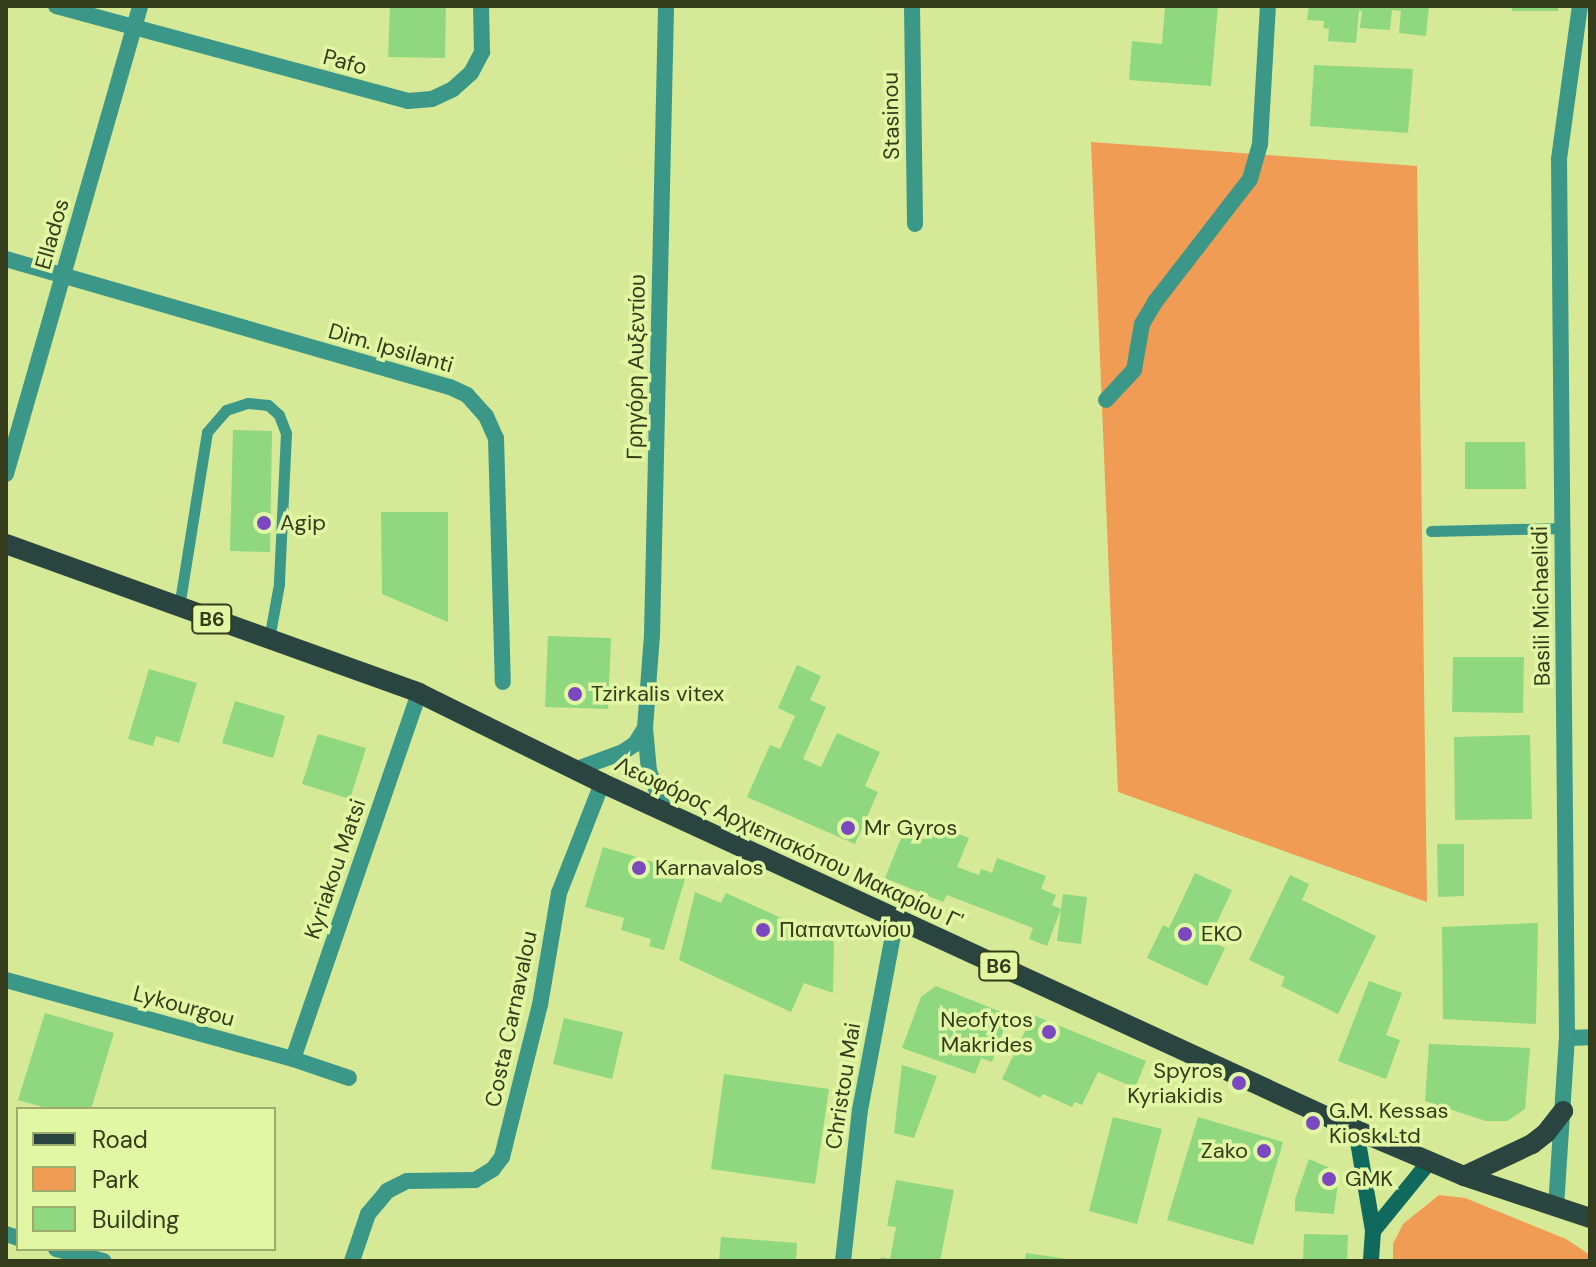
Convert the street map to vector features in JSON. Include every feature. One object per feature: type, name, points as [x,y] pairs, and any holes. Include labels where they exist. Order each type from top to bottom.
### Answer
[{"type":"main road","name":"Λεωφόρος Αρχιεπισκόπου Μακαρίου Γ'","points":[[6,544],[419,693],[602,783],[1356,1130],[1464,1176],[1590,1218]]},
{"type":"main road","points":[[1464,1176],[1532,1144],[1563,1111]]},
{"type":"street","name":"Pafo","points":[[56,6],[408,101],[432,99],[453,89],[471,73],[482,52],[481,6]]},
{"type":"street","name":"Ellados","points":[[6,474],[140,6]]},
{"type":"street","name":"Γρηγόρη Αυξεντίου","points":[[664,809],[649,771],[645,728],[652,635],[666,6]]},
{"type":"street","name":"Stasinou","points":[[912,6],[915,224]]},
{"type":"street","points":[[1106,400],[1134,370],[1142,324],[1155,302],[1250,179],[1260,144],[1268,6]]},
{"type":"street","name":"Basili Michaelidi","points":[[1556,1207],[1567,1038],[1559,159],[1580,6]]},
{"type":"street","name":"Dim. Ipsilanti","points":[[6,259],[450,387],[467,395],[486,416],[496,438],[503,682]]},
{"type":"street","name":"Kyriakou Matsi","points":[[293,1059],[419,693]]},
{"type":"street","points":[[577,769],[623,752],[635,744],[645,728]]},
{"type":"street","name":"Costa Carnavalou","points":[[352,1261],[368,1214],[378,1199],[397,1185],[425,1180],[475,1180],[493,1169],[502,1157],[540,1005],[559,893],[602,783]]},
{"type":"street","name":"Christou Mai","points":[[843,1261],[860,1110],[896,920]]},
{"type":"street","name":"Lykourgou","points":[[6,980],[293,1059],[349,1078]]},
{"type":"street","points":[[1567,1038],[1590,1037]]},
{"type":"street","points":[[1356,1130],[1373,1231],[1371,1261]]},
{"type":"street","points":[[1373,1231],[1429,1162]]},
{"type":"street","points":[[64,1251],[103,1261]]},
{"type":"lane","points":[[179,607],[207,432],[226,410],[248,403],[268,405],[279,415],[286,433],[279,584],[269,639]]},
{"type":"lane","points":[[1431,531],[1563,528]]},
{"type":"green space","points":[[1091,142],[1417,166],[1427,902],[1118,792]]},
{"type":"green space","points":[[1439,1195],[1465,1198],[1566,1239],[1590,1255],[1590,1261],[1393,1261],[1393,1244],[1403,1224]]},
{"type":"building","points":[[390,6],[446,6],[445,58],[388,57]]},
{"type":"building","points":[[1165,6],[1218,6],[1211,86],[1129,80],[1132,41],[1162,44]]},
{"type":"building","points":[[1309,6],[1429,6],[1426,36],[1399,33],[1401,11],[1392,10],[1390,30],[1360,28],[1362,11],[1359,11],[1356,43],[1328,41],[1329,29],[1323,28],[1324,21],[1307,20]]},
{"type":"building","points":[[1512,6],[1558,6],[1558,11],[1512,11]]},
{"type":"building","points":[[1314,65],[1413,69],[1408,133],[1310,126]]},
{"type":"building","points":[[233,430],[272,431],[270,552],[230,551]]},
{"type":"building","points":[[1465,442],[1525,442],[1526,489],[1465,489]]},
{"type":"building","points":[[381,512],[448,512],[448,622],[382,594]]},
{"type":"building","points":[[548,636],[611,638],[608,709],[545,707]]},
{"type":"building","points":[[1453,657],[1524,657],[1523,713],[1452,712]]},
{"type":"building","points":[[797,665],[821,676],[810,700],[826,707],[803,759],[821,767],[837,733],[880,752],[865,786],[878,792],[855,844],[747,797],[770,745],[780,749],[795,716],[778,708]]},
{"type":"building","points":[[149,669],[197,683],[179,743],[156,736],[153,746],[128,739]]},
{"type":"building","points":[[235,701],[285,716],[273,758],[222,743]]},
{"type":"building","points":[[318,734],[366,748],[350,799],[302,784]]},
{"type":"building","points":[[1530,735],[1532,819],[1455,820],[1454,737]]},
{"type":"building","points":[[926,821],[969,838],[957,867],[979,875],[981,869],[992,873],[997,858],[1046,876],[1041,889],[1056,895],[1052,905],[1061,909],[1047,946],[1029,939],[1033,928],[947,895],[943,902],[885,878],[906,826],[921,832]]},
{"type":"building","points":[[1437,844],[1464,844],[1464,896],[1438,897]]},
{"type":"building","points":[[603,847],[687,872],[664,950],[649,946],[651,939],[621,930],[624,918],[585,907]]},
{"type":"building","name":"EKO","points":[[1195,873],[1232,890],[1209,940],[1225,948],[1207,986],[1147,958],[1163,925],[1169,928]]},
{"type":"building","points":[[1290,875],[1309,884],[1302,900],[1376,936],[1338,1014],[1281,986],[1285,977],[1249,960]]},
{"type":"building","points":[[695,892],[721,903],[726,893],[834,942],[833,993],[804,983],[791,1012],[679,960]]},
{"type":"building","points":[[1063,894],[1087,897],[1081,944],[1057,941]]},
{"type":"building","points":[[1538,923],[1536,1024],[1443,1019],[1442,927]]},
{"type":"building","points":[[1369,981],[1402,993],[1386,1035],[1400,1040],[1386,1079],[1338,1061]]},
{"type":"building","points":[[936,986],[1009,1015],[992,1062],[981,1058],[975,1074],[902,1048],[921,997]]},
{"type":"building","points":[[45,1013],[114,1033],[92,1107],[43,1107],[18,1100]]},
{"type":"building","points":[[1033,1015],[1146,1061],[1135,1088],[1098,1072],[1082,1105],[1075,1102],[1072,1107],[1043,1094],[1040,1098],[1002,1079]]},
{"type":"building","points":[[564,1018],[623,1032],[612,1079],[553,1064]]},
{"type":"building","points":[[1429,1044],[1530,1048],[1525,1109],[1507,1121],[1486,1121],[1425,1101]]},
{"type":"building","points":[[902,1065],[937,1076],[914,1138],[894,1133]]},
{"type":"building","points":[[724,1074],[829,1089],[815,1184],[711,1169]]},
{"type":"building","points":[[1113,1117],[1162,1129],[1137,1224],[1089,1211]]},
{"type":"building","points":[[1198,1117],[1283,1142],[1253,1245],[1167,1220]]},
{"type":"building","points":[[1309,1159],[1332,1169],[1338,1182],[1334,1214],[1295,1211],[1295,1199]]},
{"type":"building","points":[[896,1180],[954,1190],[940,1261],[880,1261],[881,1257],[890,1259],[896,1227],[887,1226]]},
{"type":"building","points":[[1304,1234],[1348,1235],[1347,1261],[1303,1261]]},
{"type":"building","points":[[721,1237],[797,1243],[796,1261],[719,1261]]},
{"type":"building","points":[[1026,1253],[1068,1259],[1068,1261],[1025,1261]]},
{"type":"place","name":"Agip","points":[[264,523]]},
{"type":"place","name":"Tzirkalis vitex","points":[[575,694]]},
{"type":"place","name":"Mr Gyros","points":[[848,828]]},
{"type":"place","name":"Karnavalos","points":[[639,868]]},
{"type":"place","name":"Παπαντωνίου","points":[[763,930]]},
{"type":"place","name":"EKO","points":[[1185,934]]},
{"type":"place","name":"Neofytos Makrides","points":[[1049,1032]]},
{"type":"place","name":"Spyros Kyriakidis","points":[[1239,1083]]},
{"type":"place","name":"G.M. Kessas Kiosk Ltd","points":[[1313,1123]]},
{"type":"place","name":"Zako","points":[[1264,1151]]},
{"type":"place","name":"GMK","points":[[1329,1179]]}]
